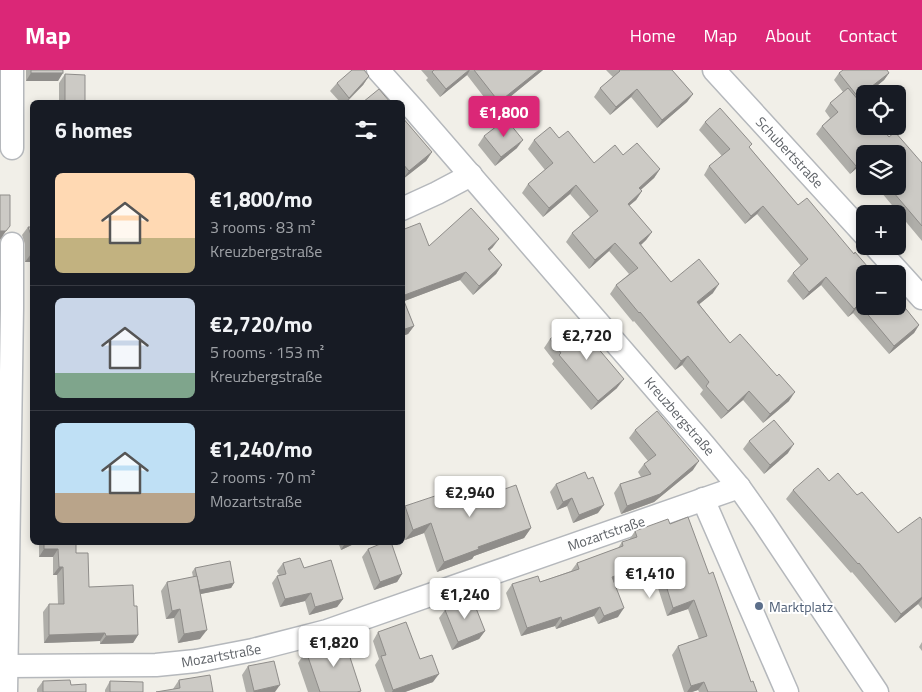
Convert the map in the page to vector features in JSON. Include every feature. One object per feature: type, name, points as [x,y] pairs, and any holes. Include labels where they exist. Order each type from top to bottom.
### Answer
[{"type":"street","points":[[12,70],[12,148]]},
{"type":"street","name":"Kreuzbergstraße","points":[[378,70],[416,111],[739,487],[877,692]]},
{"type":"street","name":"Schubertstraße","points":[[714,70],[856,225]]},
{"type":"street","points":[[405,208],[471,175]]},
{"type":"street","points":[[6,692],[22,308],[8,253]]},
{"type":"street","points":[[883,255],[922,298]]},
{"type":"street","name":"Mozartstraße","points":[[6,666],[156,665],[196,662],[253,650],[327,631],[739,487]]},
{"type":"street","points":[[703,499],[787,692]]},
{"type":"building","points":[[31,70],[63,70],[63,73],[31,73]]},
{"type":"building","points":[[352,70],[364,70],[369,76],[349,98],[337,83]]},
{"type":"building","points":[[434,70],[469,70],[446,89],[432,72]]},
{"type":"building","points":[[474,70],[539,70],[499,102]]},
{"type":"building","points":[[619,70],[672,70],[693,94],[662,120],[637,89],[616,107],[600,88]]},
{"type":"building","points":[[843,70],[887,70],[889,73],[874,85],[856,85],[856,94],[839,73]]},
{"type":"building","points":[[65,74],[85,75],[85,100],[65,100]]},
{"type":"building","points":[[848,88],[856,97],[856,135],[887,135],[889,137],[898,135],[922,163],[922,226],[896,195],[906,195],[906,145],[856,145],[856,166],[822,126],[838,112],[830,103]]},
{"type":"building","points":[[379,89],[388,100],[365,100]]},
{"type":"building","points":[[720,108],[752,144],[749,147],[798,205],[807,198],[854,254],[855,252],[866,265],[856,265],[856,307],[854,309],[826,277],[809,292],[793,273],[808,259],[763,206],[751,216],[709,166],[730,149],[705,122]]},
{"type":"building","points":[[506,119],[523,140],[501,157],[484,136]]},
{"type":"building","points":[[405,120],[432,152],[409,171],[405,166]]},
{"type":"building","points":[[550,127],[559,138],[568,131],[594,163],[615,145],[623,155],[637,143],[660,169],[639,188],[642,191],[628,204],[652,232],[639,243],[671,282],[699,259],[719,284],[697,302],[730,343],[740,334],[777,376],[779,374],[795,392],[770,414],[749,391],[728,411],[706,386],[709,382],[688,356],[681,361],[639,313],[616,285],[638,268],[615,243],[595,260],[572,233],[598,211],[576,185],[549,208],[528,184],[553,163],[534,140]]},
{"type":"building","points":[[0,195],[10,195],[10,226],[6,231],[0,231]]},
{"type":"building","points":[[471,208],[499,239],[488,249],[502,265],[479,286],[466,272],[405,295],[405,229],[420,223],[429,246]]},
{"type":"building","points":[[405,304],[414,326],[405,329]]},
{"type":"building","points":[[906,309],[919,325],[894,346],[868,315],[906,315]]},
{"type":"building","points":[[572,321],[583,334],[585,333],[624,379],[598,401],[559,355],[561,353],[550,339]]},
{"type":"building","points":[[657,411],[699,461],[660,494],[627,506],[620,484],[651,474],[644,464],[656,455],[635,430]]},
{"type":"building","points":[[774,420],[794,444],[770,465],[749,441]]},
{"type":"building","points":[[818,468],[829,481],[838,473],[857,495],[862,492],[898,533],[920,517],[922,520],[922,597],[901,614],[859,563],[793,490]]},
{"type":"building","points":[[585,472],[588,479],[593,477],[604,505],[579,515],[572,498],[563,502],[556,484]]},
{"type":"building","points":[[477,482],[479,489],[486,487],[488,495],[516,485],[531,528],[478,547],[479,549],[444,562],[431,523],[413,530],[405,506]]},
{"type":"building","points":[[688,517],[709,574],[713,572],[751,682],[753,681],[757,692],[708,692],[704,682],[691,686],[678,646],[707,636],[694,600],[673,608],[664,579],[654,583],[648,564],[612,577],[624,608],[604,616],[600,607],[562,621],[561,617],[527,628],[512,584],[538,576],[540,582],[579,569],[577,563],[623,546],[622,542],[637,537],[635,531],[668,519],[670,524]]},
{"type":"building","points":[[44,545],[76,545],[76,553],[88,553],[89,587],[133,585],[134,606],[137,606],[138,635],[106,636],[105,633],[49,635],[49,604],[64,604],[63,567],[59,567],[58,549],[44,549]]},
{"type":"building","points":[[378,545],[392,545],[402,574],[380,582],[368,549]]},
{"type":"building","points":[[300,558],[304,568],[331,560],[343,599],[315,607],[311,593],[285,599],[277,576],[286,574],[283,563]]},
{"type":"building","points":[[230,561],[234,583],[200,590],[195,568]]},
{"type":"building","points":[[197,576],[207,630],[184,634],[180,609],[172,611],[167,582]]},
{"type":"building","points":[[472,598],[485,631],[458,642],[445,610]]},
{"type":"building","points":[[406,622],[420,659],[432,655],[439,674],[393,690],[381,656],[386,655],[378,632]]},
{"type":"building","points":[[344,639],[361,691],[320,692],[306,651]]},
{"type":"building","points":[[274,661],[280,685],[254,691],[248,666]]},
{"type":"building","points":[[210,675],[213,692],[156,692],[180,688],[179,680]]},
{"type":"building","points":[[70,680],[71,685],[86,684],[86,692],[43,692],[43,681]]},
{"type":"building","points":[[110,681],[143,682],[143,692],[110,692]]},
{"type":"place","name":"Marktplatz","points":[[759,606]]}]
